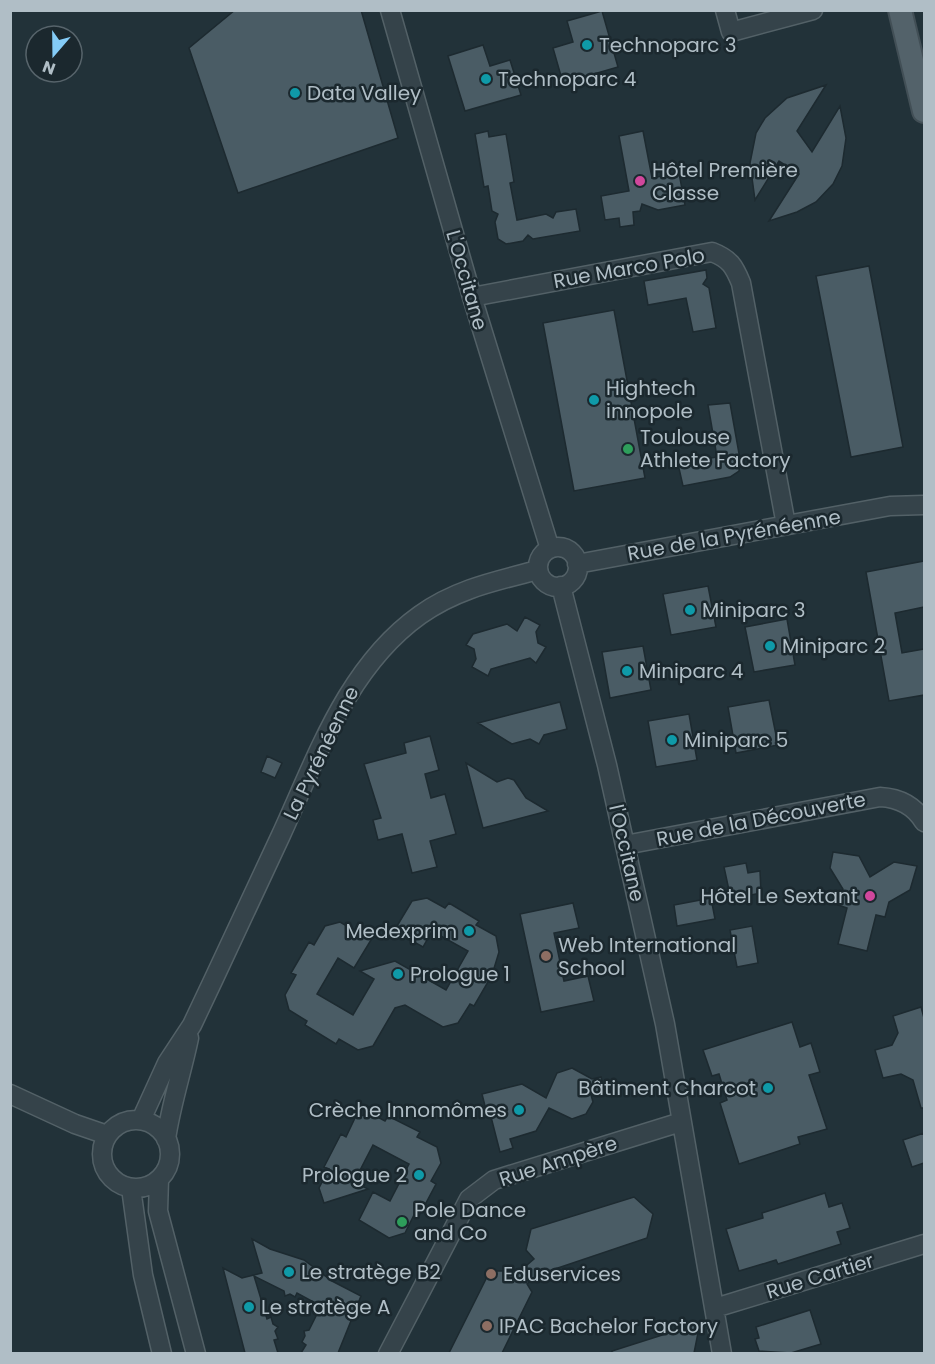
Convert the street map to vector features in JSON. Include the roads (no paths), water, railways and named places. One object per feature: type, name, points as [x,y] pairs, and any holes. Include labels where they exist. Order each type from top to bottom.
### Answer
[{"type":"main road","points":[[900,10],[924,111]]},
{"type":"street","name":"L'Occitane","points":[[390,10],[472,297],[550,549]]},
{"type":"street","points":[[725,10],[731,32],[813,10]]},
{"type":"street","name":"Rue Marco Polo","points":[[472,297],[712,252],[725,257],[734,265],[741,283],[786,525]]},
{"type":"street","name":"Rue de la Pyrénéenne","points":[[890,506],[924,490]]},
{"type":"street","name":"Rue de la Pyrénéenne","points":[[577,564],[890,506],[924,505]]},
{"type":"street","points":[[550,549],[567,549],[577,564],[572,581],[561,586],[544,581],[538,570],[540,557],[550,549]]},
{"type":"street","name":"La Pyrénéenne","points":[[192,1025],[323,743],[360,674],[400,631],[440,602],[490,582],[538,570]]},
{"type":"street","name":"l'Occitane","points":[[561,586],[625,845],[665,1024],[722,1353]]},
{"type":"street","name":"Rue de la Découverte","points":[[625,845],[880,797],[891,797],[905,803],[918,811],[924,822]]},
{"type":"street","points":[[141,1120],[167,1063],[192,1025]]},
{"type":"street","points":[[166,1139],[152,1124],[141,1120],[121,1124],[107,1135],[101,1153],[103,1165],[117,1182],[131,1188],[151,1185],[159,1179],[170,1156],[166,1139],[172,1099],[182,1069],[192,1025]]},
{"type":"street","points":[[10,1094],[75,1124],[107,1135]]},
{"type":"street","name":"Rue Ampère","points":[[388,1353],[469,1199],[480,1188],[494,1180],[681,1122]]},
{"type":"street","points":[[159,1179],[158,1211],[196,1353]]},
{"type":"street","points":[[131,1188],[143,1275],[162,1353]]},
{"type":"street","name":"Rue Cartier","points":[[715,1308],[924,1244]]},
{"type":"place","name":"Technoparc 3","points":[[587,45]]},
{"type":"place","name":"Technoparc 4","points":[[486,79]]},
{"type":"place","name":"Data Valley","points":[[295,93]]},
{"type":"place","name":"Hôtel Première Classe","points":[[640,181]]},
{"type":"place","name":"Hightech innopole","points":[[594,400]]},
{"type":"place","name":"Toulouse Athlete Factory","points":[[628,449]]},
{"type":"place","name":"Miniparc 3","points":[[690,610]]},
{"type":"place","name":"Miniparc 2","points":[[770,646]]},
{"type":"place","name":"Miniparc 4","points":[[627,671]]},
{"type":"place","name":"Miniparc 5","points":[[672,740]]},
{"type":"place","name":"Hôtel Le Sextant","points":[[870,896]]},
{"type":"place","name":"Medexprim","points":[[469,931]]},
{"type":"place","name":"Web International School","points":[[546,956]]},
{"type":"place","name":"Prologue 1","points":[[398,974]]},
{"type":"place","name":"Bâtiment Charcot","points":[[768,1088]]},
{"type":"place","name":"Crèche Innomômes","points":[[519,1110]]},
{"type":"place","name":"Prologue 2","points":[[419,1175]]},
{"type":"place","name":"Pole Dance and Co","points":[[402,1222]]},
{"type":"place","name":"Le stratège B2","points":[[289,1272]]},
{"type":"place","name":"Eduservices","points":[[491,1274]]},
{"type":"place","name":"Le stratège A","points":[[249,1307]]},
{"type":"place","name":"IPAC Bachelor Factory","points":[[487,1326]]}]
